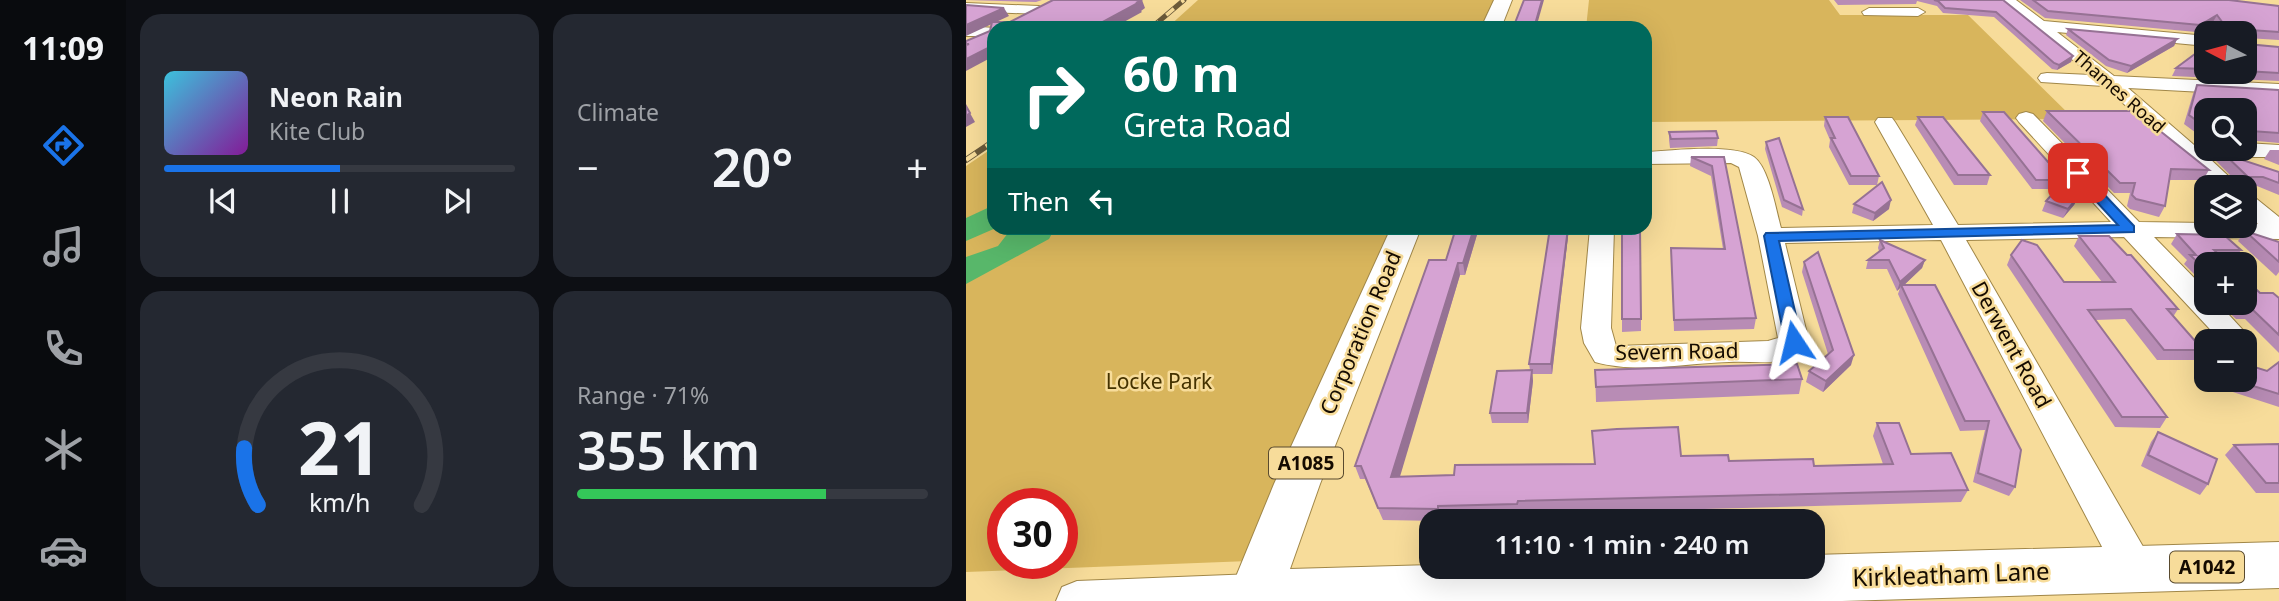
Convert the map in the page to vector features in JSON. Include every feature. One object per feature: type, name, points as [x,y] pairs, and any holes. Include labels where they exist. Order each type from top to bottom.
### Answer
[{"type":"main road","points":[[1494,21],[1503,0]]},
{"type":"main road","name":"Corporation Road","points":[[1253,597],[1297,484],[1403,235]]},
{"type":"main road","name":"Kirkleatham Lane","points":[[1253,597],[2279,565]]},
{"type":"street","points":[[1887,0],[1899,12]]},
{"type":"street","name":"Thames Road","points":[[2007,0],[2108,80],[2214,175]]},
{"type":"street","points":[[966,7],[1042,10],[1018,21]]},
{"type":"street","points":[[1869,12],[1918,12]]},
{"type":"street","points":[[2043,26],[2194,40]]},
{"type":"street","points":[[966,31],[987,29]]},
{"type":"street","points":[[966,45],[987,35]]},
{"type":"street","points":[[2047,78],[2279,89]]},
{"type":"street","points":[[2026,118],[2226,329]]},
{"type":"street","name":"Derwent Road","points":[[1885,122],[1950,233],[2134,570]]},
{"type":"street","points":[[2186,152],[2194,151]]},
{"type":"street","points":[[2257,151],[2279,151]]},
{"type":"street","name":"Severn Road","points":[[1602,235],[1595,328],[1606,355],[1619,357],[1768,352],[1781,350],[1794,342],[1771,236],[1754,172],[1747,162],[1734,157],[1652,158]]},
{"type":"street","points":[[2241,161],[2268,171]]},
{"type":"street","points":[[2257,195],[2279,203]]},
{"type":"street","points":[[2257,211],[2279,230]]},
{"type":"street","points":[[1771,236],[2129,229],[2279,230]]},
{"type":"street","name":"Kirkleatham Lane","points":[[1077,601],[1253,597]]},
{"type":"green space","points":[[1198,0],[1496,0],[1487,21],[1175,21]]},
{"type":"green space","points":[[1589,0],[1829,0],[1840,15],[1968,15],[2074,119],[1652,122],[1652,21],[1587,21]]},
{"type":"green space","name":"Locke Park","points":[[987,152],[987,235],[1394,235],[1249,561],[1078,568],[1078,488],[987,488],[987,571],[966,572],[966,166]]},
{"type":"shaded area","points":[[987,208],[987,232],[966,241],[966,218]]},
{"type":"shaded area","points":[[1006,235],[1051,235],[1049,239],[966,284],[966,257],[998,246]]},
{"type":"building","points":[[1053,0],[1142,0],[1104,21],[1012,21]]},
{"type":"building","points":[[1524,0],[1542,0],[1536,21],[1516,21]]},
{"type":"building","points":[[1934,0],[2003,0],[2073,56],[2059,65],[2054,63],[1996,12],[1945,8]]},
{"type":"building","points":[[2033,0],[2229,0],[2279,6],[2279,32],[2258,31],[2258,21],[2221,21],[2217,15],[2207,21],[2194,21],[2194,24],[2048,11]]},
{"type":"building","points":[[966,5],[1004,8],[966,25]]},
{"type":"building","points":[[2068,29],[2177,39],[2131,66],[2109,60]]},
{"type":"building","points":[[987,32],[987,48],[966,59],[966,45],[969,44],[966,44],[966,41]]},
{"type":"building","points":[[2258,45],[2279,47],[2279,73],[2258,72]]},
{"type":"building","points":[[2194,55],[2194,69],[2176,68]]},
{"type":"building","points":[[2197,85],[2279,90],[2279,133],[2257,131],[2257,98],[2194,98],[2194,119],[2189,115]]},
{"type":"building","points":[[2047,111],[2135,111],[2194,158],[2194,161],[2209,170],[2171,169],[2165,206],[2136,199],[2132,195],[2135,183],[2120,183]]},
{"type":"building","points":[[1983,112],[2004,112],[2064,180],[2036,180]]},
{"type":"building","points":[[1825,117],[1848,117],[1879,176],[1851,176],[1831,138],[1835,138]]},
{"type":"building","points":[[1918,117],[1943,117],[1990,175],[1958,175]]},
{"type":"building","points":[[1716,131],[1718,138],[1671,139],[1669,132]]},
{"type":"building","points":[[1779,138],[1803,209],[1784,200],[1766,142]]},
{"type":"building","points":[[1691,157],[1724,157],[1756,318],[1674,320],[1671,248],[1725,249],[1712,166]]},
{"type":"building","points":[[2231,161],[2245,161],[2279,172],[2279,183],[2257,175],[2246,175]]},
{"type":"building","points":[[2065,180],[2079,196],[2068,209],[2046,201]]},
{"type":"building","points":[[1882,182],[1891,200],[1875,213],[1854,204]]},
{"type":"building","points":[[2177,234],[2194,234],[2194,238],[2227,238],[2241,250],[2214,250],[2216,252],[2194,253]]},
{"type":"building","points":[[1454,235],[1472,235],[1463,263],[1458,263],[1391,477],[1454,475],[1455,465],[1595,464],[1592,431],[1678,427],[1681,456],[1728,455],[1729,461],[1813,459],[1814,466],[1893,464],[1877,423],[1899,423],[1911,454],[1951,453],[1968,490],[1518,501],[1517,504],[1438,506],[1438,509],[1378,508],[1361,466],[1355,466],[1429,260],[1446,260]]},
{"type":"building","points":[[1549,235],[1567,235],[1551,364],[1529,364]]},
{"type":"building","points":[[1622,235],[1640,235],[1641,319],[1622,319]]},
{"type":"building","points":[[2257,235],[2279,242],[2279,262],[2253,238],[2257,238]]},
{"type":"building","points":[[2079,236],[2109,236],[2127,255],[2131,255],[2178,309],[2167,309],[2194,340],[2194,350],[2164,350],[2131,309],[2088,310],[2167,417],[2122,417],[2011,255],[2022,240],[2037,245],[2064,282],[2115,282]]},
{"type":"building","points":[[1880,240],[1925,260],[1900,282],[1889,260],[1868,260],[1884,248]]},
{"type":"building","points":[[1818,252],[1854,355],[1826,381],[1809,371],[1833,350],[1804,262]]},
{"type":"building","points":[[1901,285],[1935,285],[2021,450],[2015,487],[1978,473],[1989,421],[1965,421]]},
{"type":"building","points":[[2257,290],[2260,293],[2273,293],[2279,298],[2279,335],[2257,314]]},
{"type":"building","points":[[2279,362],[2279,394],[2257,387],[2257,368],[2267,371]]},
{"type":"building","points":[[1797,364],[1802,379],[1596,387],[1595,370]]},
{"type":"building","points":[[1532,370],[1527,413],[1490,413],[1497,371]]},
{"type":"building","points":[[2158,432],[2217,459],[2208,484],[2148,455]]},
{"type":"building","points":[[2279,444],[2279,483],[2266,483],[2234,445]]},
{"type":"railway","points":[[1159,21],[1184,0]]},
{"type":"railway","points":[[966,160],[987,146]]},
{"type":"route","points":[[1794,342],[1771,236],[2129,229],[2078,173]]}]
